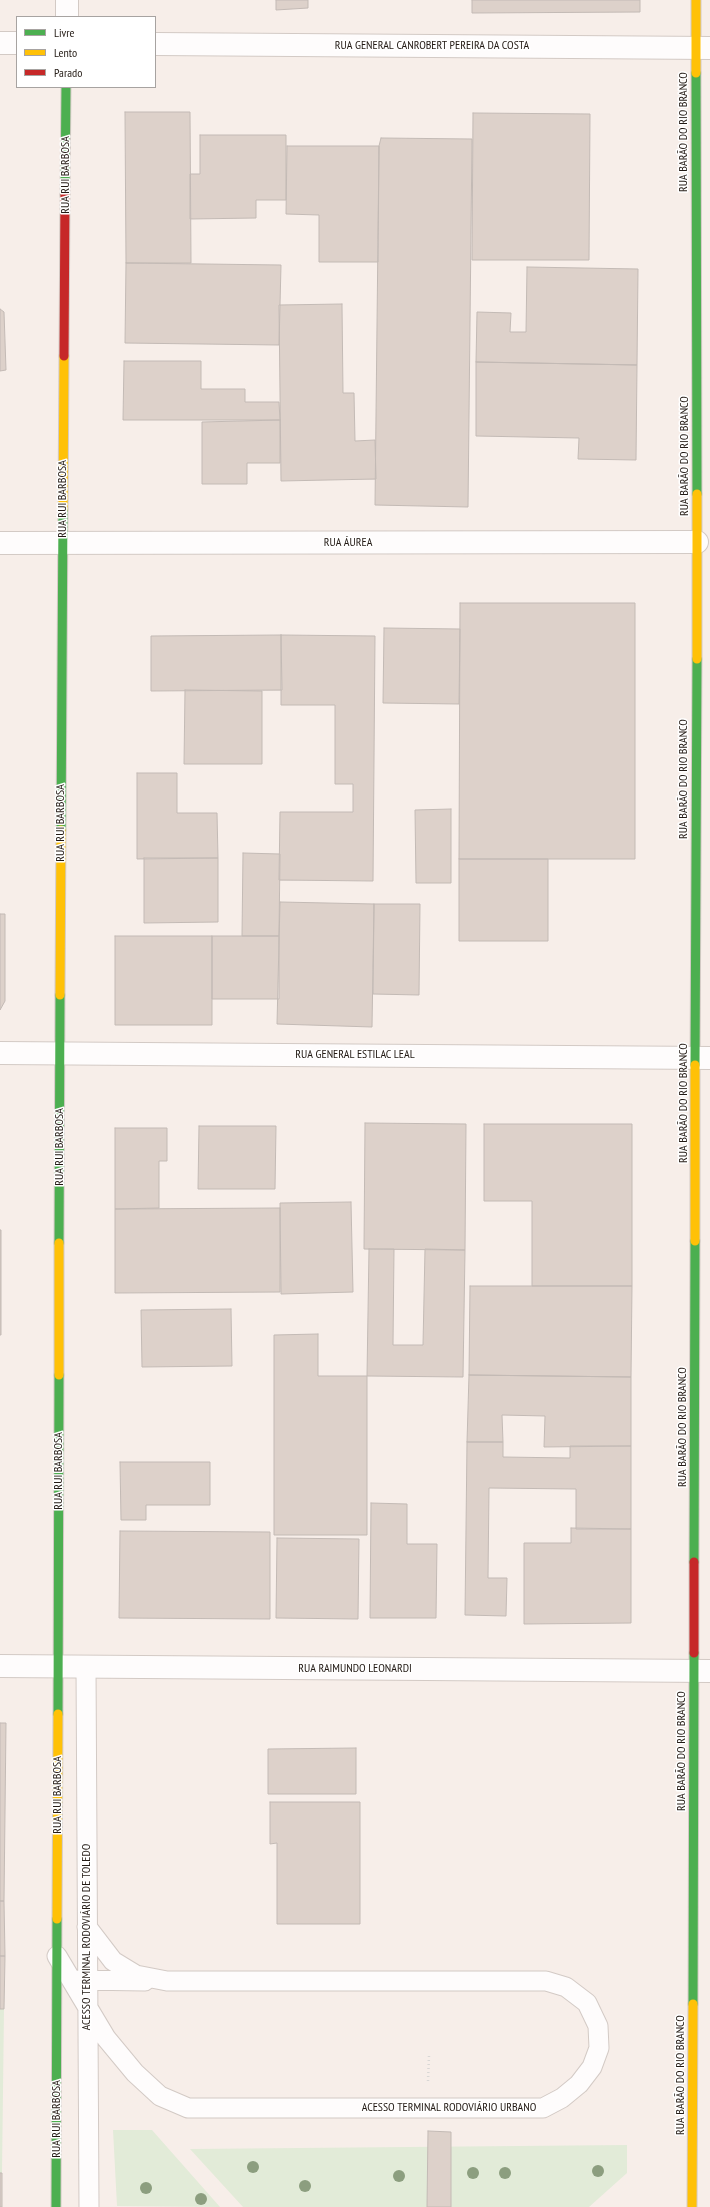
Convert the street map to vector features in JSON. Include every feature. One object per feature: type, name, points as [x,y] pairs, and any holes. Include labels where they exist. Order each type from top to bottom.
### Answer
[{"type":"street","points":[[67,0],[67,16]]},
{"type":"street","name":"RUA BARÃO DO RIO BRANCO","points":[[692,2207],[702,1671],[703,1058],[697,542],[703,48],[696,0]]},
{"type":"street","points":[[0,43],[16,43]]},
{"type":"street","name":"RUA GENERAL CANROBERT PEREIRA DA COSTA","points":[[156,44],[703,48]]},
{"type":"street","name":"RUA RUI BARBOSA","points":[[56,2207],[60,1053],[66,88]]},
{"type":"street","name":"RUA ÁUREA","points":[[0,543],[697,542]]},
{"type":"street","name":"RUA GENERAL ESTILAC LEAL","points":[[0,1053],[703,1058]]},
{"type":"street","name":"RUA RAIMUNDO LEONARDI","points":[[0,1666],[702,1671]]},
{"type":"lane","name":"ACESSO TERMINAL RODOVIÁRIO DE TOLEDO","points":[[80,1981],[87,1927],[86,1667]]},
{"type":"lane","name":"ACESSO TERMINAL RODOVIÁRIO URBANO","points":[[57,1956],[80,1981],[87,2006],[106,2038],[135,2073],[160,2096],[188,2108],[543,2108],[562,2098],[579,2084],[592,2067],[599,2048],[598,2026],[587,2003],[566,1987],[546,1982],[167,1982],[136,1975],[113,1961],[87,1927]]},
{"type":"lane","points":[[57,1992],[65,1986],[80,1981],[167,1982]]},
{"type":"lane","name":"ACESSO TERMINAL RODOVIÁRIO DE TOLEDO","points":[[87,2006],[89,2207]]},
{"type":"green space","points":[[0,2009],[4,2009],[2,2173],[0,2173]]},
{"type":"green space","points":[[113,2130],[152,2130],[220,2207],[117,2206]]},
{"type":"green space","points":[[627,2145],[627,2173],[589,2207],[243,2207],[190,2149]]},
{"type":"building","points":[[276,0],[308,0],[308,8],[276,10]]},
{"type":"building","points":[[472,0],[640,0],[640,12],[472,13]]},
{"type":"building","points":[[125,112],[190,112],[191,263],[126,263]]},
{"type":"building","points":[[473,113],[590,114],[589,260],[472,260]]},
{"type":"building","points":[[200,135],[286,135],[286,200],[256,200],[256,218],[190,219],[190,174],[200,174]]},
{"type":"building","points":[[381,138],[472,139],[468,507],[375,505],[379,146]]},
{"type":"building","points":[[287,146],[379,146],[378,262],[319,262],[319,215],[286,214]]},
{"type":"building","points":[[126,263],[281,265],[279,345],[125,343]]},
{"type":"building","points":[[527,267],[638,269],[637,365],[476,362],[477,312],[511,313],[510,332],[526,332]]},
{"type":"building","points":[[342,304],[343,393],[354,393],[355,441],[375,440],[376,479],[281,481],[279,305]]},
{"type":"building","points":[[0,309],[4,312],[6,370],[0,371]]},
{"type":"building","points":[[124,361],[201,361],[201,389],[245,389],[245,402],[279,402],[280,420],[123,420]]},
{"type":"building","points":[[476,362],[637,365],[636,460],[578,459],[579,438],[476,436]]},
{"type":"building","points":[[280,420],[280,463],[247,463],[247,484],[202,484],[202,422]]},
{"type":"building","points":[[460,603],[635,603],[635,859],[459,859]]},
{"type":"building","points":[[384,628],[460,629],[459,704],[383,703]]},
{"type":"building","points":[[281,635],[375,636],[373,881],[279,880],[280,812],[353,812],[353,784],[335,784],[335,705],[281,705]]},
{"type":"building","points":[[281,635],[282,690],[151,691],[151,636]]},
{"type":"building","points":[[185,690],[262,691],[262,764],[184,764]]},
{"type":"building","points":[[137,773],[177,773],[177,813],[217,813],[218,858],[137,859]]},
{"type":"building","points":[[451,809],[451,883],[416,883],[415,810]]},
{"type":"building","points":[[243,853],[280,854],[279,936],[242,936]]},
{"type":"building","points":[[144,858],[218,858],[218,922],[144,923]]},
{"type":"building","points":[[459,859],[548,859],[548,941],[459,941]]},
{"type":"building","points":[[280,902],[374,904],[372,1027],[277,1024]]},
{"type":"building","points":[[374,904],[420,904],[419,995],[373,994]]},
{"type":"building","points":[[0,914],[5,914],[5,1001],[0,1010]]},
{"type":"building","points":[[115,936],[212,936],[212,1025],[115,1025]]},
{"type":"building","points":[[212,936],[279,936],[279,999],[212,999]]},
{"type":"building","points":[[365,1123],[466,1124],[465,1250],[364,1249]]},
{"type":"building","points":[[484,1124],[632,1124],[632,1286],[532,1286],[532,1201],[484,1201]]},
{"type":"building","points":[[199,1126],[276,1126],[275,1189],[198,1189]]},
{"type":"building","points":[[115,1128],[167,1128],[167,1161],[159,1161],[159,1208],[115,1209]]},
{"type":"building","points":[[351,1202],[353,1292],[281,1294],[280,1203]]},
{"type":"building","points":[[280,1208],[280,1292],[115,1293],[115,1209]]},
{"type":"building","points":[[1,1230],[1,1335],[0,1335]]},
{"type":"building","points":[[369,1249],[394,1249],[393,1345],[423,1345],[425,1249],[465,1250],[463,1377],[367,1376]]},
{"type":"building","points":[[470,1286],[632,1286],[631,1377],[469,1375]]},
{"type":"building","points":[[231,1309],[232,1366],[142,1367],[141,1310]]},
{"type":"building","points":[[318,1334],[318,1376],[367,1376],[367,1535],[274,1535],[274,1335]]},
{"type":"building","points":[[469,1375],[631,1377],[631,1446],[544,1447],[545,1416],[502,1415],[503,1442],[467,1442]]},
{"type":"building","points":[[467,1442],[503,1442],[503,1457],[570,1458],[570,1446],[631,1446],[631,1529],[576,1529],[576,1489],[489,1488],[488,1578],[507,1578],[506,1616],[465,1615]]},
{"type":"building","points":[[120,1462],[210,1462],[210,1505],[146,1505],[146,1520],[121,1520]]},
{"type":"building","points":[[371,1503],[407,1504],[407,1544],[437,1544],[436,1618],[370,1618]]},
{"type":"building","points":[[571,1528],[631,1529],[631,1623],[524,1624],[524,1543],[571,1543]]},
{"type":"building","points":[[120,1531],[270,1532],[270,1619],[119,1618]]},
{"type":"building","points":[[277,1538],[359,1539],[358,1619],[276,1618]]},
{"type":"building","points":[[0,1723],[6,1723],[4,1901],[0,1901]]},
{"type":"building","points":[[356,1748],[356,1794],[268,1794],[268,1749]]},
{"type":"building","points":[[270,1802],[360,1802],[360,1924],[277,1924],[277,1843],[270,1844]]},
{"type":"building","points":[[0,1901],[4,1901],[5,1956],[0,1956]]},
{"type":"building","points":[[0,1956],[5,1956],[4,2009],[0,2009]]},
{"type":"building","points":[[428,2131],[451,2132],[451,2207],[427,2207]]},
{"type":"building","points":[[0,2173],[2,2173],[2,2207],[0,2207]]},
{"type":"traffic: fast","points":[[696,73],[697,494]]},
{"type":"traffic: fast","points":[[65,194],[66,88]]},
{"type":"traffic: fast","points":[[61,830],[63,509]]},
{"type":"traffic: fast","points":[[695,1065],[697,659]]},
{"type":"traffic: fast","points":[[59,1243],[60,995]]},
{"type":"traffic: fast","points":[[694,1562],[695,1241]]},
{"type":"traffic: fast","points":[[58,1714],[59,1375]]},
{"type":"traffic: fast","points":[[693,2004],[694,1653]]},
{"type":"traffic: fast","points":[[56,2207],[57,1919]]},
{"type":"traffic: slow","points":[[696,0],[696,73]]},
{"type":"traffic: slow","points":[[63,509],[64,356]]},
{"type":"traffic: slow","points":[[697,494],[697,659]]},
{"type":"traffic: slow","points":[[60,995],[61,830]]},
{"type":"traffic: slow","points":[[695,1065],[695,1241]]},
{"type":"traffic: slow","points":[[59,1243],[59,1375]]},
{"type":"traffic: slow","points":[[57,1919],[58,1714]]},
{"type":"traffic: slow","points":[[692,2207],[693,2004]]},
{"type":"traffic: jam","points":[[64,356],[65,194]]},
{"type":"traffic: jam","points":[[694,1562],[694,1653]]}]
